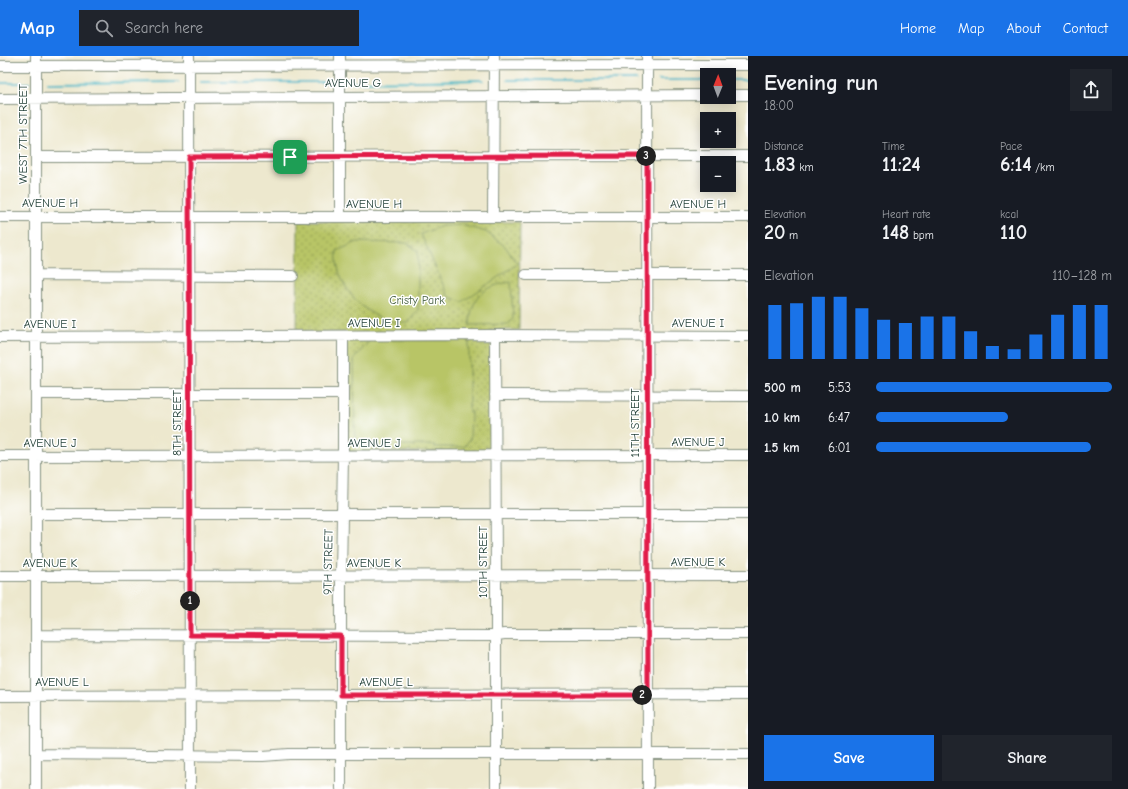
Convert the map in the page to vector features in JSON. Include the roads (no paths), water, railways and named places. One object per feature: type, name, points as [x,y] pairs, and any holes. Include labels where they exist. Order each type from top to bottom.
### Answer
[{"type":"street","name":"AVENUE G","points":[[0,66],[36,61],[647,60],[748,65]]},
{"type":"street","name":"11TH STREET","points":[[647,60],[648,789]]},
{"type":"street","name":"WEST 7TH STREET","points":[[36,61],[36,789]]},
{"type":"street","name":"8TH STREET","points":[[189,61],[190,789]]},
{"type":"street","points":[[340,61],[340,217]]},
{"type":"street","points":[[493,217],[494,61]]},
{"type":"street","name":"AVENUE G","points":[[0,99],[700,95]]},
{"type":"street","points":[[736,95],[748,95]]},
{"type":"street","points":[[36,157],[748,156]]},
{"type":"street","name":"AVENUE H","points":[[0,216],[748,216]]},
{"type":"street","points":[[36,275],[293,276]]},
{"type":"street","points":[[526,275],[748,275]]},
{"type":"street","name":"AVENUE I","points":[[0,337],[495,335],[748,336]]},
{"type":"street","name":"10TH STREET","points":[[495,335],[496,789]]},
{"type":"street","name":"9TH STREET","points":[[341,789],[343,336]]},
{"type":"street","points":[[36,394],[343,394]]},
{"type":"street","points":[[495,395],[748,396]]},
{"type":"street","name":"AVENUE J","points":[[0,456],[748,455]]},
{"type":"street","points":[[36,514],[748,514]]},
{"type":"street","name":"AVENUE K","points":[[0,576],[748,576]]},
{"type":"street","points":[[36,635],[341,636],[748,634]]},
{"type":"street","name":"AVENUE L","points":[[0,696],[748,694]]},
{"type":"street","points":[[36,754],[263,756],[289,754],[748,754]]},
{"type":"waterway","points":[[354,82],[483,80]]},
{"type":"waterway","points":[[508,80],[636,80]]},
{"type":"waterway","points":[[659,80],[700,80]]},
{"type":"waterway","points":[[736,80],[748,80]]},
{"type":"waterway","points":[[48,83],[178,82]]},
{"type":"waterway","points":[[201,82],[332,82]]},
{"type":"waterway","points":[[0,83],[29,83]]},
{"type":"park label","name":"Cristy Park","points":[[417,300]]}]
